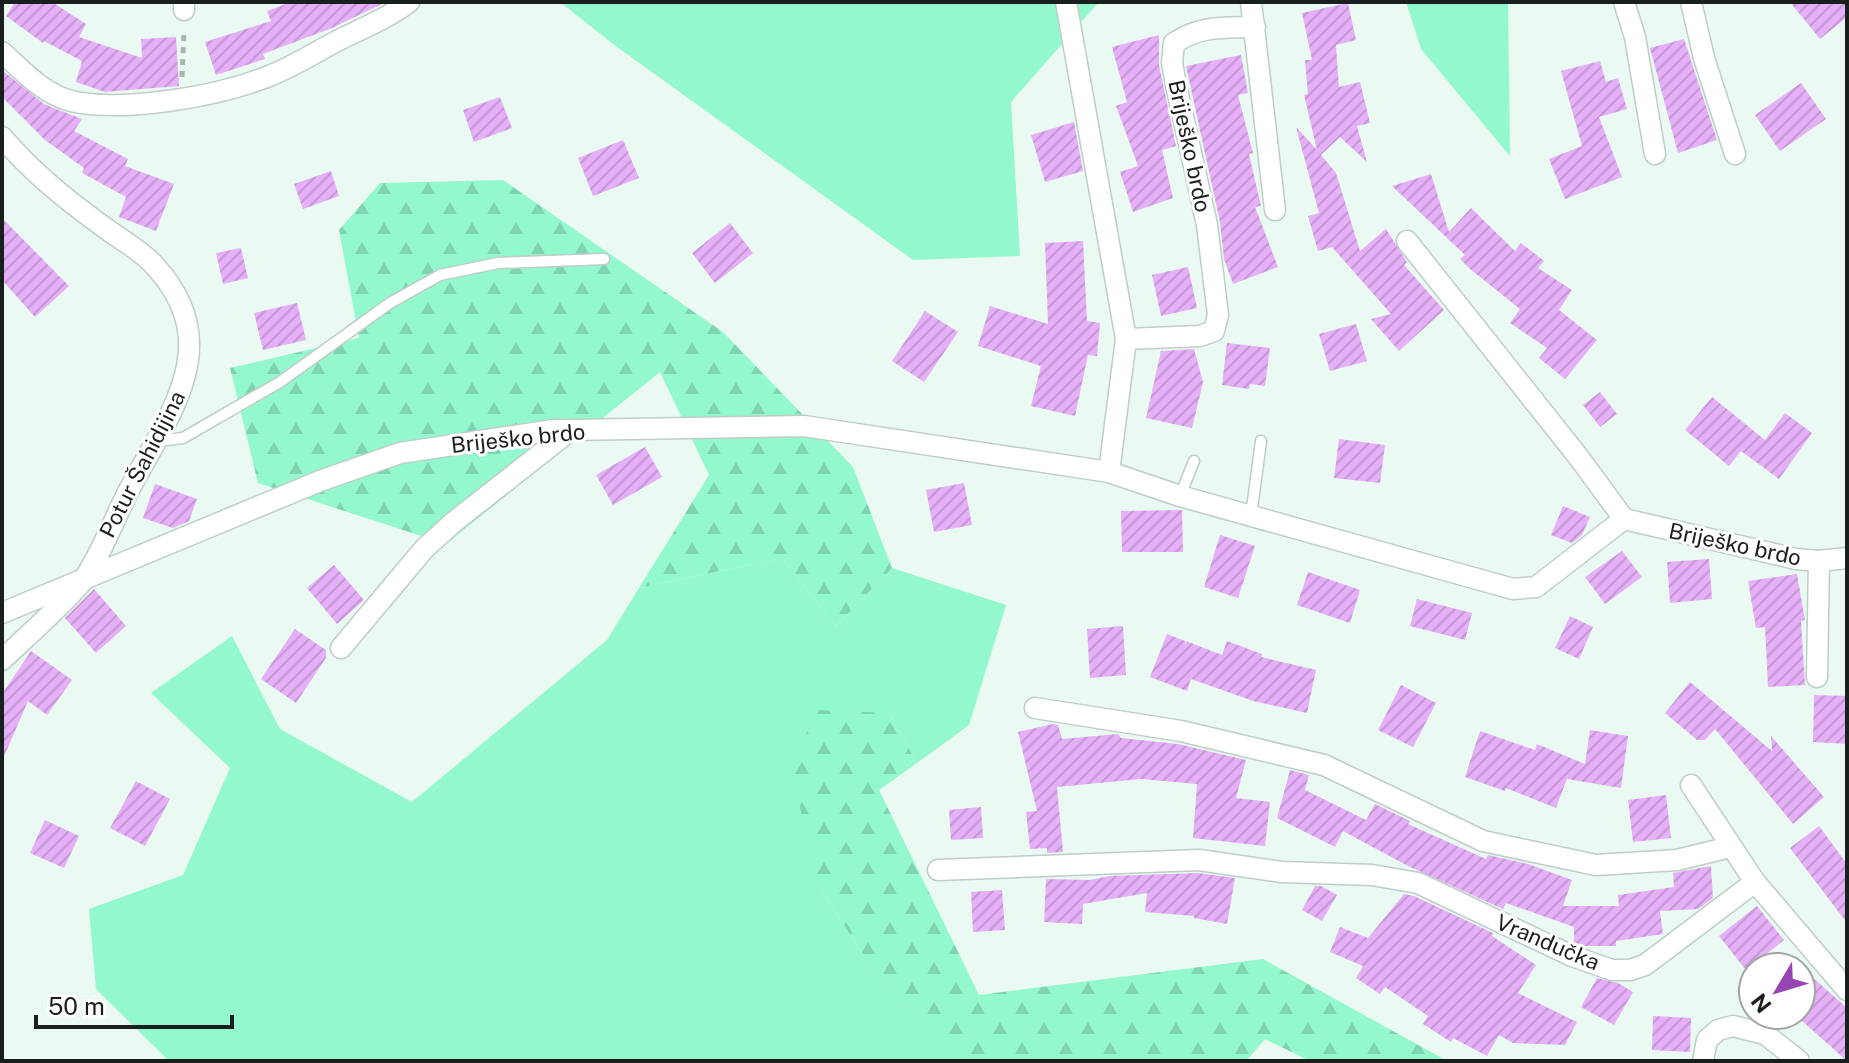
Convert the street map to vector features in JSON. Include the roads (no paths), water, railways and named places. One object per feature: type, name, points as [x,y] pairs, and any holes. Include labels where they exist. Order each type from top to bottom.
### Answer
[{"type":"street","points":[[2,52],[46,91],[70,101],[111,105],[182,98],[216,92],[270,76],[387,19],[409,2]]},
{"type":"street","points":[[1066,2],[1126,339],[1109,472]]},
{"type":"street","points":[[1251,2],[1275,210]]},
{"type":"street","points":[[1624,2],[1635,37],[1655,154]]},
{"type":"street","points":[[1691,2],[1704,58],[1735,154]]},
{"type":"street","name":"Briješko brdo","points":[[1126,339],[1200,336],[1214,331],[1218,315],[1207,225],[1172,63],[1174,43],[1206,28],[1255,27]]},
{"type":"street","name":"Potur Šahidijina","points":[[2,137],[50,188],[154,264],[176,294],[187,323],[189,355],[182,388],[158,441],[139,471],[83,581]]},
{"type":"street","points":[[1407,241],[1624,519]]},
{"type":"street","name":"Briješko brdo","points":[[2,613],[320,481],[400,453],[553,430],[804,426],[1109,472],[1180,496],[1513,589],[1536,587],[1624,519],[1796,559],[1819,561],[1847,558]]},
{"type":"street","points":[[341,648],[424,549],[571,430]]},
{"type":"street","points":[[1817,677],[1819,561]]},
{"type":"street","points":[[2,660],[83,581]]},
{"type":"street","points":[[1035,708],[1181,731],[1324,765],[1483,841],[1596,865],[1677,860],[1730,847]]},
{"type":"street","points":[[1691,785],[1755,882],[1847,990]]},
{"type":"street","name":"Vrandučka","points":[[938,870],[1199,860],[1282,872],[1372,875],[1418,883],[1572,956],[1612,970],[1630,970],[1645,965],[1755,882]]},
{"type":"street","points":[[1703,1061],[1707,1040],[1718,1030],[1733,1026],[1765,1034],[1799,1061]]},
{"type":"lane","points":[[158,441],[183,438],[280,382],[390,303],[440,275],[498,263],[604,259]]},
{"type":"lane","points":[[1251,516],[1261,441]]},
{"type":"lane","points":[[1180,496],[1194,461]]}]
